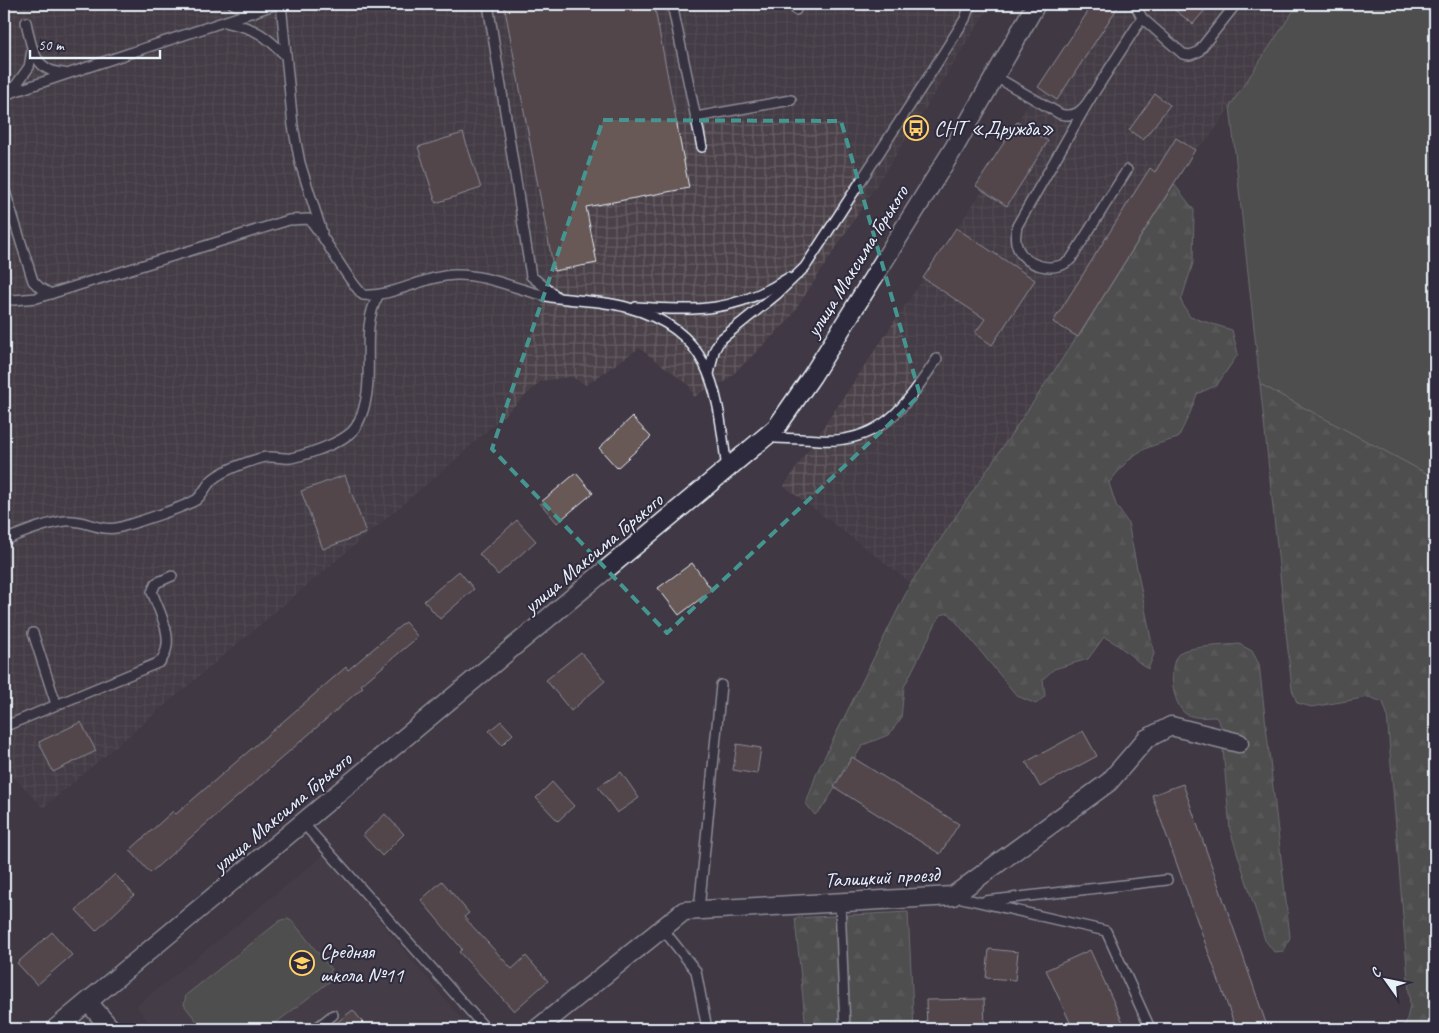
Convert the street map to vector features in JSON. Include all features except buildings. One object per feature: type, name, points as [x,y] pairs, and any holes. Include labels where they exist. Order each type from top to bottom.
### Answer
[{"type":"street","name":"улица Максима Горького","points":[[55,1029],[776,428],[812,376],[996,77],[1036,4]]},
{"type":"street","name":"Талицкий проезд","points":[[537,1029],[684,911],[953,896],[1109,782],[1146,739],[1171,726],[1239,743]]},
{"type":"street","points":[[88,1002],[111,1029]]},
{"type":"lane","points":[[233,4],[252,13]]},
{"type":"lane","points":[[7,94],[277,4]]},
{"type":"lane","points":[[281,4],[293,126],[300,163],[323,234],[350,282],[362,295],[378,296],[453,275],[473,276],[558,298],[625,306],[705,310],[750,300],[770,290],[805,267]]},
{"type":"lane","points":[[488,4],[531,276],[558,298]]},
{"type":"lane","points":[[672,4],[702,146]]},
{"type":"lane","points":[[709,374],[714,351],[720,340],[777,294],[805,267],[929,76],[965,18],[970,4]]},
{"type":"lane","points":[[1135,4],[1142,18],[1176,48],[1190,55],[1198,52],[1236,4]]},
{"type":"lane","points":[[996,77],[1060,114],[1068,116],[1082,111],[1142,18]]},
{"type":"lane","points":[[26,22],[32,51],[39,63],[46,70],[69,74]]},
{"type":"lane","points":[[225,22],[245,26],[260,32],[286,56]]},
{"type":"lane","points":[[7,94],[29,67],[32,51]]},
{"type":"lane","points":[[1090,99],[1017,226],[1015,239],[1017,248],[1023,256],[1042,267],[1053,269],[1064,266],[1071,259],[1127,170]]},
{"type":"lane","points":[[696,117],[791,100]]},
{"type":"lane","points":[[5,189],[33,281],[40,288],[51,294]]},
{"type":"lane","points":[[4,298],[13,300],[37,298],[289,220],[309,219],[323,234]]},
{"type":"lane","points":[[4,540],[66,521],[78,522],[98,528],[120,527],[193,501],[219,475],[261,458],[272,456],[292,458],[343,439],[357,426],[365,407],[369,377],[368,327],[371,308],[378,296]]},
{"type":"lane","points":[[625,306],[654,317],[684,336],[699,352],[709,374],[721,421],[727,470]]},
{"type":"lane","points":[[767,437],[780,439],[844,439],[874,430],[888,422],[905,406],[937,359]]},
{"type":"lane","points":[[4,724],[8,725],[160,662],[169,644],[152,592],[156,583],[172,576]]},
{"type":"lane","points":[[33,633],[56,704]]},
{"type":"lane","points":[[699,910],[721,685]]},
{"type":"lane","points":[[303,823],[486,1029]]},
{"type":"lane","points":[[978,901],[1167,880]]},
{"type":"lane","points":[[953,896],[1106,931],[1149,1026]]},
{"type":"lane","points":[[840,902],[845,1029]]},
{"type":"lane","points":[[662,928],[696,971],[707,1029]]},
{"type":"lane","points":[[315,1029],[333,1015]]},
{"type":"highlighted area","points":[[603,120],[841,121],[920,395],[667,633],[492,449]]},
{"type":"shaded area","points":[[4,4],[991,4],[789,320],[725,382],[712,386],[694,397],[689,385],[639,348],[586,385],[572,377],[541,381],[453,462],[43,808],[4,766]]},
{"type":"shaded area","points":[[1093,4],[1298,4],[1210,137],[1195,150],[1078,337],[911,583],[784,486],[982,191],[976,186]]},
{"type":"shaded area","name":"Средняя школа №11","points":[[324,855],[470,1029],[154,1029],[136,1006]]},
{"type":"green space","points":[[1298,4],[1435,4],[1435,478],[1260,384],[1230,106]]},
{"type":"green space","points":[[1174,184],[1194,210],[1193,263],[1181,301],[1190,317],[1232,330],[1238,354],[1217,385],[1197,394],[1178,438],[1154,445],[1138,453],[1125,464],[1109,483],[1116,505],[1128,523],[1154,654],[1148,669],[1104,637],[1088,659],[1054,669],[1043,679],[1045,696],[1036,704],[1017,696],[949,613],[940,615],[904,687],[901,719],[888,735],[863,745],[823,807],[815,815],[806,804],[817,772],[911,583],[1077,337]]},
{"type":"green space","points":[[1260,384],[1435,478],[1435,1029],[1391,1029],[1406,1024],[1410,1005],[1387,714],[1383,702],[1369,697],[1312,707],[1297,703],[1292,689]]},
{"type":"green space","points":[[1239,644],[1252,651],[1259,664],[1290,937],[1284,951],[1274,952],[1265,940],[1230,830],[1221,726],[1216,717],[1197,717],[1186,714],[1177,702],[1174,693],[1173,665],[1176,657],[1181,652]]},
{"type":"green space","points":[[908,912],[914,1029],[806,1029],[795,918]]},
{"type":"green space","points":[[288,919],[293,922],[331,969],[329,982],[268,1029],[203,1029],[184,1005],[186,995],[281,920]]},
{"type":"place","name":"СНТ «Дружба»","points":[[916,128]]},
{"type":"place","name":"Средняя школа №11","points":[[302,963]]}]
